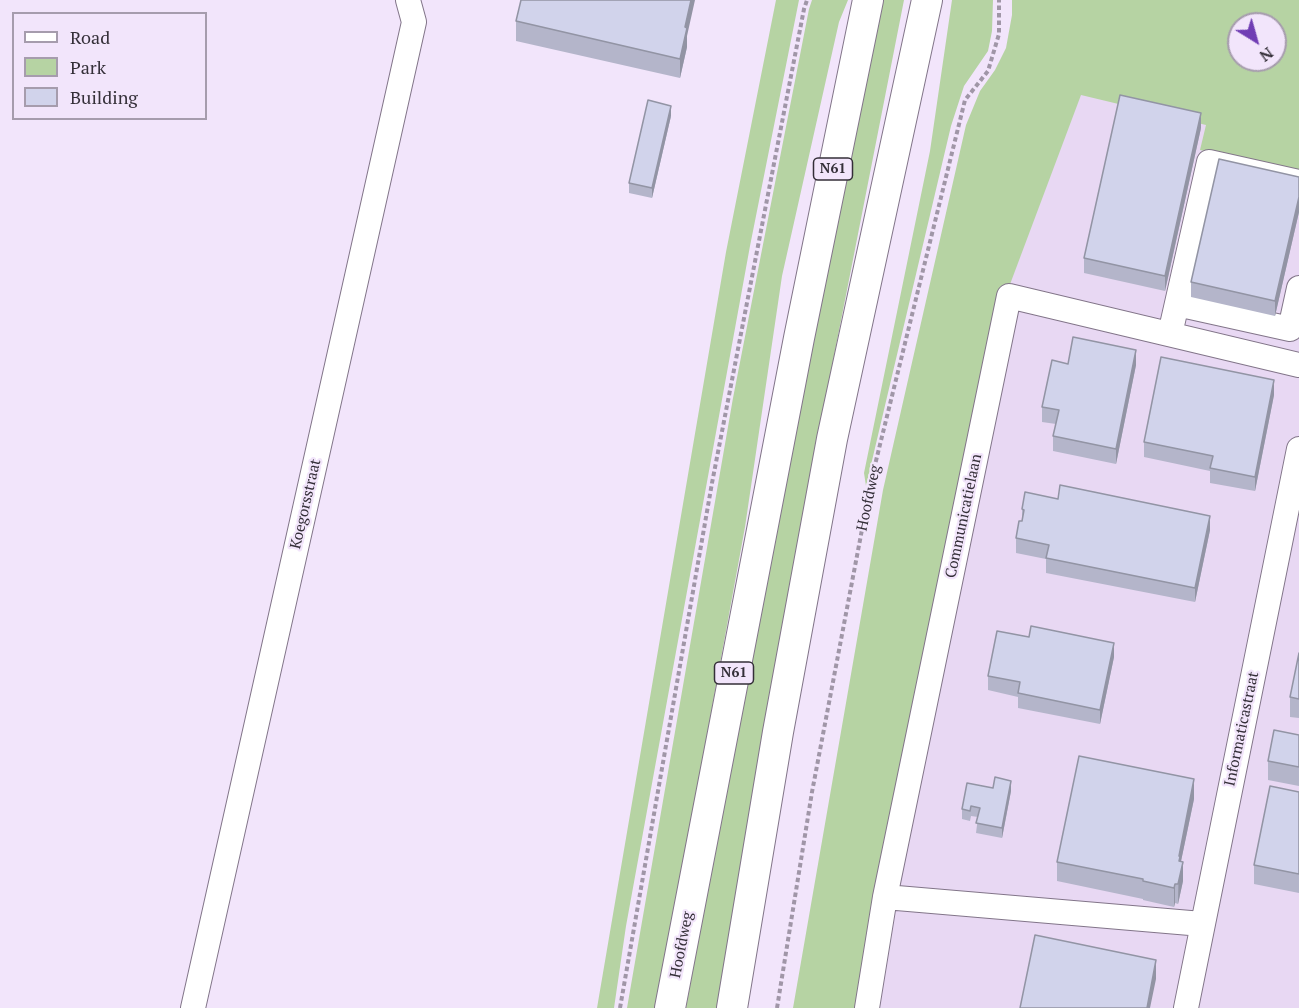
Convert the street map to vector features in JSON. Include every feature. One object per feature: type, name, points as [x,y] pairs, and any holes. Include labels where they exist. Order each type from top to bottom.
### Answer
[{"type":"main road","name":"Hoofdweg","points":[[670,1008],[799,338],[868,0]]},
{"type":"main road","points":[[732,1008],[778,732],[832,439],[927,0]]},
{"type":"street","name":"Koegorsstraat","points":[[193,1008],[414,22],[408,0]]},
{"type":"street","points":[[1170,334],[1209,162],[1299,182]]},
{"type":"street","points":[[1177,304],[1290,330],[1299,288]]},
{"type":"street","name":"Communicatielaan","points":[[867,1008],[885,897],[1010,296],[1299,364]]},
{"type":"street","name":"Informaticastraat","points":[[1186,1008],[1299,449]]},
{"type":"street","points":[[885,897],[1202,924]]},
{"type":"path","points":[[620,1008],[712,483],[807,0]]},
{"type":"path","name":"Hoofdweg","points":[[777,1008],[812,792],[872,477],[965,100],[988,71],[999,34],[999,0]]},
{"type":"shaded area","points":[[1041,0],[1299,0],[1299,1008],[880,1008]]},
{"type":"green space","points":[[776,0],[799,0],[750,246],[626,926],[614,1008],[597,1008],[726,252]]},
{"type":"green space","points":[[812,0],[848,0],[839,22],[782,276],[745,527],[657,1008],[627,1008],[733,398]]},
{"type":"green space","points":[[881,0],[904,0],[813,458],[717,1008],[686,1008],[751,650]]},
{"type":"green space","points":[[952,0],[993,0],[992,31],[988,51],[964,86],[951,126],[866,486],[864,473],[930,151]]},
{"type":"green space","points":[[1012,0],[1299,0],[1299,172],[1200,150],[1206,125],[1081,95],[1009,287],[858,1008],[793,1008],[883,490],[966,125],[980,91],[995,70],[1006,48],[1012,15]]},
{"type":"building","points":[[521,0],[691,0],[680,59],[516,21]]},
{"type":"building","points":[[1120,95],[1201,113],[1165,276],[1084,258]]},
{"type":"building","points":[[648,100],[671,106],[652,188],[629,183]]},
{"type":"building","points":[[1219,159],[1299,177],[1299,197],[1275,301],[1191,282]]},
{"type":"building","points":[[1073,337],[1136,350],[1116,449],[1053,436],[1059,410],[1042,407],[1052,360],[1068,364]]},
{"type":"building","points":[[1161,357],[1274,380],[1255,477],[1210,468],[1213,456],[1144,442]]},
{"type":"building","points":[[1060,485],[1210,516],[1195,588],[1046,558],[1049,545],[1016,538],[1019,521],[1022,521],[1025,492],[1058,499]]},
{"type":"building","points":[[1031,626],[1114,643],[1100,710],[1018,693],[1020,682],[988,676],[997,631],[1029,637]]},
{"type":"building","points":[[1299,653],[1299,699],[1290,697]]},
{"type":"building","points":[[1274,730],[1299,735],[1299,767],[1268,761]]},
{"type":"building","points":[[1079,756],[1194,779],[1179,856],[1179,861],[1183,862],[1178,884],[1175,884],[1174,888],[1143,881],[1143,879],[1057,862]]},
{"type":"building","points":[[995,777],[1011,781],[1002,828],[976,823],[980,808],[971,806],[970,811],[962,809],[967,783],[993,788]]},
{"type":"building","points":[[1270,786],[1299,792],[1299,874],[1254,865]]},
{"type":"building","points":[[1035,935],[1156,960],[1147,1008],[1020,1008]]}]
